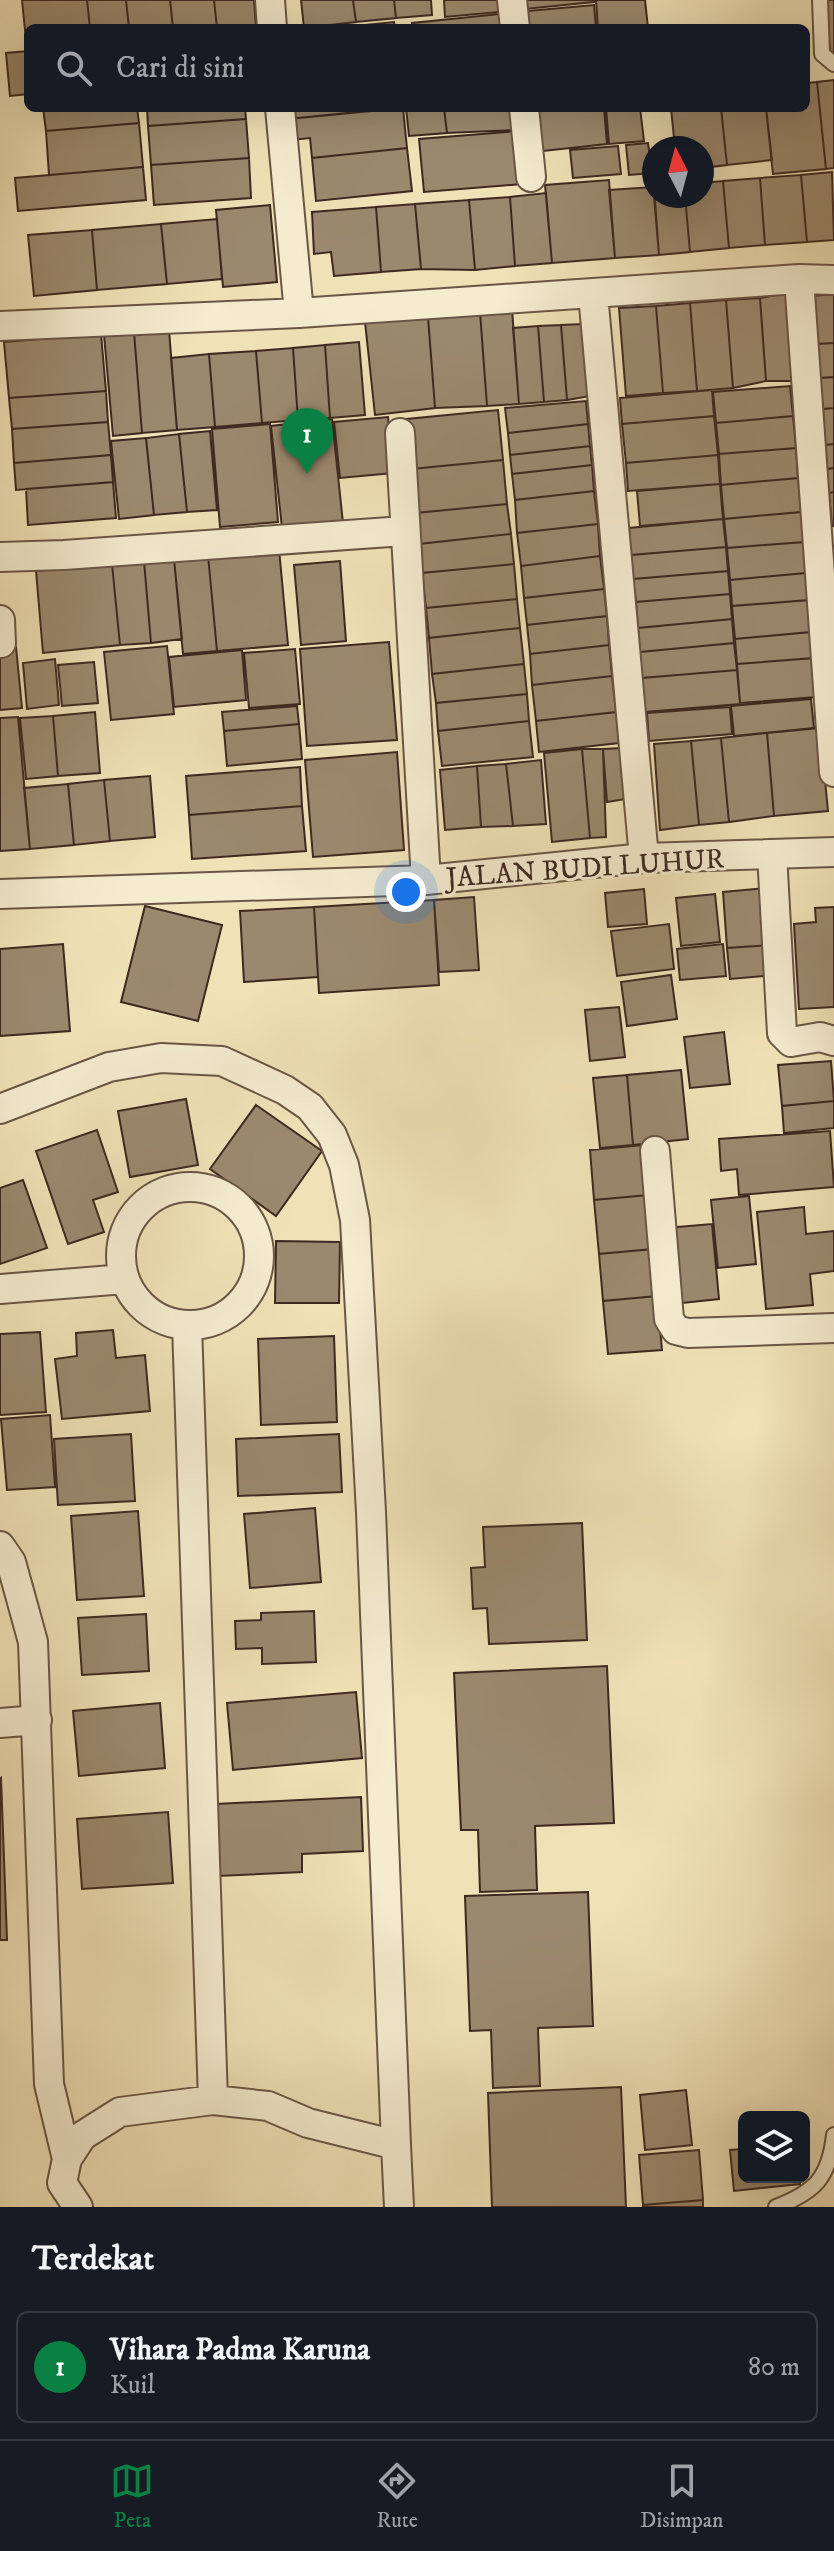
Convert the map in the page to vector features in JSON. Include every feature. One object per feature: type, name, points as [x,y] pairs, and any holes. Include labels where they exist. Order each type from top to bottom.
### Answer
[{"type":"street","points":[[270,0],[272,24]]},
{"type":"street","points":[[512,0],[515,24]]},
{"type":"street","points":[[280,112],[299,313]]},
{"type":"street","points":[[524,112],[531,177]]},
{"type":"street","points":[[0,326],[299,313],[799,279],[834,280]]},
{"type":"street","points":[[799,279],[834,772]]},
{"type":"street","points":[[593,294],[644,858]]},
{"type":"street","points":[[400,433],[426,880]]},
{"type":"street","points":[[0,557],[404,531]]},
{"type":"street","points":[[0,620],[1,643]]},
{"type":"street","name":"JALAN BUDI LUHUR","points":[[0,894],[426,880],[644,858],[834,852]]},
{"type":"street","points":[[772,854],[782,1033],[791,1042],[820,1037],[834,1041]]},
{"type":"street","points":[[0,1109],[109,1067],[161,1058],[222,1061],[285,1090],[310,1107],[332,1135],[344,1165],[355,1220],[369,1481],[399,2207]]},
{"type":"street","points":[[655,1151],[669,1319],[676,1330],[688,1333],[834,1328]]},
{"type":"street","points":[[192,1187],[226,1197],[251,1223],[258,1249],[256,1276],[237,1307],[214,1320],[187,1325],[153,1315],[139,1304],[125,1279],[120,1254],[123,1236],[142,1206],[174,1189],[192,1187]]},
{"type":"street","points":[[0,1289],[125,1279]]},
{"type":"street","points":[[187,1325],[213,2100]]},
{"type":"street","points":[[4,1557],[33,1642],[49,2084],[61,2183],[78,2207]]},
{"type":"street","points":[[0,1723],[37,1720]]},
{"type":"street","points":[[61,2183],[82,2136],[120,2112],[213,2100],[268,2106],[308,2123],[396,2145]]},
{"type":"lane","points":[[820,0],[822,54],[834,64]]},
{"type":"lane","points":[[776,2207],[801,2198],[817,2185],[826,2171],[834,2135]]},
{"type":"building","points":[[22,0],[87,0],[90,24],[24,24]]},
{"type":"building","points":[[87,0],[126,0],[129,24],[90,24]]},
{"type":"building","points":[[126,0],[170,0],[173,24],[129,24]]},
{"type":"building","points":[[170,0],[214,0],[217,24],[173,24]]},
{"type":"building","points":[[214,0],[254,0],[256,24],[217,24]]},
{"type":"building","points":[[301,0],[353,0],[356,22],[304,24]]},
{"type":"building","points":[[353,0],[394,0],[396,18],[356,22]]},
{"type":"building","points":[[394,0],[431,0],[432,15],[396,18]]},
{"type":"building","points":[[444,0],[509,0],[510,11],[445,17]]},
{"type":"building","points":[[514,0],[594,0],[594,2],[515,10]]},
{"type":"building","points":[[596,0],[645,0],[648,24],[598,24]]},
{"type":"building","points":[[825,0],[834,0],[834,57],[831,58]]},
{"type":"building","points":[[594,5],[596,24],[518,24],[517,12]]},
{"type":"building","points":[[509,13],[510,24],[412,24]]},
{"type":"building","points":[[24,51],[24,94],[10,96],[6,53]]},
{"type":"building","points":[[834,80],[834,168],[826,169],[817,82]]},
{"type":"building","points":[[817,82],[826,169],[773,174],[766,112],[810,112],[810,83]]},
{"type":"building","points":[[44,112],[138,112],[139,123],[46,131]]},
{"type":"building","points":[[147,112],[245,112],[246,119],[148,126]]},
{"type":"building","points":[[287,112],[357,112],[288,119]]},
{"type":"building","points":[[361,112],[403,112],[407,148],[312,158],[310,138],[291,140],[288,119]]},
{"type":"building","points":[[406,112],[444,112],[447,133],[409,136]]},
{"type":"building","points":[[444,112],[515,112],[517,130],[447,133]]},
{"type":"building","points":[[531,112],[604,112],[607,144],[534,152]]},
{"type":"building","points":[[606,112],[640,112],[642,141],[609,144]]},
{"type":"building","points":[[671,112],[721,112],[727,165],[714,167],[714,136],[674,136]]},
{"type":"building","points":[[721,112],[766,112],[772,160],[727,165]]},
{"type":"building","points":[[246,119],[249,158],[151,165],[148,126]]},
{"type":"building","points":[[139,123],[143,167],[49,175],[46,131]]},
{"type":"building","points":[[518,131],[522,184],[424,192],[419,139]]},
{"type":"building","points":[[642,144],[642,174],[629,175],[626,145]]},
{"type":"building","points":[[618,146],[621,174],[573,178],[570,150]]},
{"type":"building","points":[[407,148],[412,191],[316,201],[312,158]]},
{"type":"building","points":[[249,158],[251,198],[154,205],[151,165]]},
{"type":"building","points":[[143,167],[146,200],[18,211],[15,178]]},
{"type":"building","points":[[832,172],[834,240],[807,242],[801,175]]},
{"type":"building","points":[[801,175],[807,242],[765,245],[760,178]]},
{"type":"building","points":[[760,178],[765,245],[729,248],[723,181]]},
{"type":"building","points":[[609,180],[615,258],[552,263],[545,185]]},
{"type":"building","points":[[723,181],[729,248],[690,252],[686,208],[714,208],[714,182]]},
{"type":"building","points":[[642,188],[642,208],[656,208],[659,255],[615,258],[609,190]]},
{"type":"building","points":[[546,193],[552,263],[515,266],[510,197]]},
{"type":"building","points":[[510,197],[515,266],[475,270],[469,200]]},
{"type":"building","points":[[469,200],[475,270],[421,269],[415,204]]},
{"type":"building","points":[[415,204],[421,269],[381,272],[376,207]]},
{"type":"building","points":[[270,205],[277,282],[223,287],[216,210]]},
{"type":"building","points":[[376,207],[381,272],[334,276],[331,252],[314,254],[312,212]]},
{"type":"building","points":[[655,208],[686,208],[690,252],[659,255]]},
{"type":"building","points":[[217,219],[222,279],[167,284],[161,224]]},
{"type":"building","points":[[161,224],[167,284],[97,290],[92,230]]},
{"type":"building","points":[[92,230],[97,290],[34,296],[28,235]]},
{"type":"building","points":[[786,293],[793,381],[766,381],[760,298]]},
{"type":"building","points":[[834,294],[834,343],[817,344],[813,296]]},
{"type":"building","points":[[760,298],[766,381],[733,388],[726,300]]},
{"type":"building","points":[[726,300],[733,388],[697,391],[690,303]]},
{"type":"building","points":[[690,303],[697,391],[663,393],[656,306]]},
{"type":"building","points":[[656,306],[663,393],[626,396],[619,308]]},
{"type":"building","points":[[512,309],[519,404],[487,406],[480,312]]},
{"type":"building","points":[[480,312],[487,406],[435,408],[428,317]]},
{"type":"building","points":[[428,317],[435,408],[375,415],[365,322]]},
{"type":"building","points":[[582,324],[590,396],[567,400],[561,325]]},
{"type":"building","points":[[561,325],[567,400],[544,402],[538,326]]},
{"type":"building","points":[[538,326],[544,402],[519,404],[513,328]]},
{"type":"building","points":[[169,330],[177,430],[142,433],[134,332]]},
{"type":"building","points":[[134,332],[142,433],[113,436],[104,335]]},
{"type":"building","points":[[101,334],[106,391],[9,398],[4,342]]},
{"type":"building","points":[[359,342],[365,415],[330,418],[325,345]]},
{"type":"building","points":[[834,343],[834,377],[820,378],[817,344]]},
{"type":"building","points":[[325,345],[330,418],[298,420],[293,348]]},
{"type":"building","points":[[293,348],[298,420],[262,423],[256,351]]},
{"type":"building","points":[[256,351],[262,423],[215,427],[209,354]]},
{"type":"building","points":[[209,354],[215,427],[177,430],[171,358]]},
{"type":"building","points":[[834,377],[834,408],[823,409],[820,378]]},
{"type":"building","points":[[790,386],[793,416],[716,423],[713,392]]},
{"type":"building","points":[[712,390],[714,416],[622,424],[620,398]]},
{"type":"building","points":[[106,391],[108,422],[12,429],[9,398]]},
{"type":"building","points":[[586,401],[588,424],[508,433],[505,408]]},
{"type":"building","points":[[834,408],[834,444],[825,445],[823,409]]},
{"type":"building","points":[[498,410],[503,460],[412,469],[407,419]]},
{"type":"building","points":[[714,416],[718,455],[626,463],[622,424]]},
{"type":"building","points":[[793,416],[796,448],[719,454],[716,423]]},
{"type":"building","points":[[388,417],[393,473],[340,478],[334,422]]},
{"type":"building","points":[[332,419],[343,523],[282,528],[271,426]]},
{"type":"building","points":[[108,422],[111,455],[14,463],[12,429]]},
{"type":"building","points":[[270,424],[278,522],[220,527],[212,429]]},
{"type":"building","points":[[588,424],[590,446],[510,455],[508,433]]},
{"type":"building","points":[[210,431],[217,510],[187,512],[179,434]]},
{"type":"building","points":[[179,434],[187,512],[154,515],[146,438]]},
{"type":"building","points":[[146,438],[154,515],[119,519],[111,441]]},
{"type":"building","points":[[834,444],[834,468],[827,469],[825,445]]},
{"type":"building","points":[[590,446],[592,465],[512,474],[510,455]]},
{"type":"building","points":[[796,448],[798,478],[721,485],[719,454]]},
{"type":"building","points":[[111,455],[113,482],[16,490],[14,463]]},
{"type":"building","points":[[718,455],[720,484],[628,491],[626,463]]},
{"type":"building","points":[[503,460],[507,504],[416,513],[412,469]]},
{"type":"building","points":[[592,465],[594,491],[515,500],[512,474]]},
{"type":"building","points":[[834,468],[834,492],[829,493],[827,469]]},
{"type":"building","points":[[798,478],[801,512],[724,519],[721,485]]},
{"type":"building","points":[[113,482],[116,518],[28,525],[26,489]]},
{"type":"building","points":[[720,484],[723,519],[640,526],[637,491]]},
{"type":"building","points":[[594,491],[598,524],[517,533],[515,500]]},
{"type":"building","points":[[834,492],[834,526],[832,526],[829,493]]},
{"type":"building","points":[[507,504],[511,534],[419,544],[416,513]]},
{"type":"building","points":[[801,512],[804,542],[727,548],[724,519]]},
{"type":"building","points":[[723,519],[726,547],[631,555],[629,528]]},
{"type":"building","points":[[598,524],[600,556],[521,566],[517,533]]},
{"type":"building","points":[[511,534],[514,564],[422,573],[419,544]]},
{"type":"building","points":[[804,542],[806,573],[730,580],[727,548]]},
{"type":"building","points":[[726,547],[728,571],[633,579],[631,555]]},
{"type":"building","points":[[279,549],[288,645],[217,651],[208,555]]},
{"type":"building","points":[[208,555],[217,651],[183,654],[174,559]]},
{"type":"building","points":[[600,556],[604,589],[524,598],[521,566]]},
{"type":"building","points":[[174,559],[182,639],[151,643],[144,561]]},
{"type":"building","points":[[144,561],[151,643],[120,645],[112,564]]},
{"type":"building","points":[[340,561],[346,641],[301,645],[294,565]]},
{"type":"building","points":[[112,564],[120,645],[43,653],[36,571]]},
{"type":"building","points":[[514,564],[517,599],[426,608],[422,573]]},
{"type":"building","points":[[728,571],[730,594],[636,602],[633,579]]},
{"type":"building","points":[[806,573],[809,600],[732,606],[730,580]]},
{"type":"building","points":[[604,589],[607,616],[527,625],[524,598]]},
{"type":"building","points":[[730,594],[732,619],[638,628],[636,602]]},
{"type":"building","points":[[517,599],[520,628],[429,638],[426,608]]},
{"type":"building","points":[[809,600],[811,632],[735,639],[732,606]]},
{"type":"building","points":[[607,616],[609,645],[530,654],[527,625]]},
{"type":"building","points":[[732,619],[734,643],[640,652],[638,628]]},
{"type":"building","points":[[520,628],[524,664],[432,674],[429,638]]},
{"type":"building","points":[[811,632],[814,658],[737,664],[735,639]]},
{"type":"building","points":[[389,642],[397,740],[307,746],[300,649]]},
{"type":"building","points":[[734,643],[737,670],[642,678],[640,652]]},
{"type":"building","points":[[609,645],[612,676],[532,685],[530,654]]},
{"type":"building","points":[[167,646],[174,714],[111,720],[104,652]]},
{"type":"building","points":[[16,647],[22,708],[0,710],[0,649]]},
{"type":"building","points":[[295,649],[300,704],[249,708],[244,653]]},
{"type":"building","points":[[242,650],[246,700],[174,707],[169,657]]},
{"type":"building","points":[[814,658],[817,697],[740,703],[737,664]]},
{"type":"building","points":[[55,659],[59,705],[27,709],[23,663]]},
{"type":"building","points":[[94,662],[98,703],[62,706],[58,665]]},
{"type":"building","points":[[524,664],[527,694],[436,703],[432,674]]},
{"type":"building","points":[[737,670],[740,704],[645,712],[642,678]]},
{"type":"building","points":[[612,676],[616,712],[536,721],[532,685]]},
{"type":"building","points":[[527,694],[529,721],[438,731],[436,703]]},
{"type":"building","points":[[811,699],[814,728],[734,736],[731,706]]},
{"type":"building","points":[[297,706],[299,724],[224,731],[222,712]]},
{"type":"building","points":[[730,707],[732,734],[649,741],[647,713]]},
{"type":"building","points":[[95,712],[100,773],[58,776],[53,716]]},
{"type":"building","points":[[616,712],[619,743],[539,752],[536,721]]},
{"type":"building","points":[[53,716],[58,776],[26,779],[20,718]]},
{"type":"building","points":[[18,717],[30,849],[0,851],[0,718]]},
{"type":"building","points":[[529,721],[533,757],[442,766],[438,731]]},
{"type":"building","points":[[299,724],[302,759],[227,766],[224,731]]},
{"type":"building","points":[[820,728],[828,811],[774,816],[767,733]]},
{"type":"building","points":[[767,733],[774,816],[729,822],[721,738]]},
{"type":"building","points":[[721,738],[729,822],[699,825],[691,741]]},
{"type":"building","points":[[691,741],[699,825],[660,830],[654,744]]},
{"type":"building","points":[[622,748],[626,799],[607,802],[603,749]]},
{"type":"building","points":[[582,749],[590,838],[552,842],[544,753]]},
{"type":"building","points":[[582,749],[603,749],[606,837],[590,838]]},
{"type":"building","points":[[397,752],[404,850],[313,857],[305,760]]},
{"type":"building","points":[[541,760],[546,824],[513,826],[506,764]]},
{"type":"building","points":[[506,764],[513,826],[481,827],[477,766]]},
{"type":"building","points":[[477,766],[481,827],[445,830],[440,770]]},
{"type":"building","points":[[300,767],[302,806],[189,815],[186,776]]},
{"type":"building","points":[[150,776],[155,837],[110,841],[104,780]]},
{"type":"building","points":[[104,780],[110,841],[74,845],[68,784]]},
{"type":"building","points":[[68,784],[74,845],[30,849],[24,788]]},
{"type":"building","points":[[302,806],[306,851],[192,859],[189,815]]},
{"type":"building","points":[[767,888],[771,945],[727,948],[723,892]]},
{"type":"building","points":[[644,889],[647,924],[608,927],[605,893]]},
{"type":"building","points":[[715,894],[720,942],[681,946],[676,898]]},
{"type":"building","points":[[474,897],[479,970],[439,972],[434,900]]},
{"type":"building","points":[[434,900],[439,985],[319,993],[314,907]]},
{"type":"building","points":[[145,906],[222,925],[198,1021],[121,1002]]},
{"type":"building","points":[[314,907],[318,977],[244,982],[240,911]]},
{"type":"building","points":[[834,907],[834,1007],[799,1009],[794,924],[816,922],[815,908]]},
{"type":"building","points":[[669,924],[674,969],[617,976],[611,931]]},
{"type":"building","points":[[63,944],[70,1031],[0,1036],[0,949]]},
{"type":"building","points":[[723,944],[726,976],[680,980],[677,949]]},
{"type":"building","points":[[771,945],[774,975],[730,979],[727,948]]},
{"type":"building","points":[[671,975],[677,1019],[627,1026],[621,982]]},
{"type":"building","points":[[619,1007],[625,1057],[590,1061],[585,1010]]},
{"type":"building","points":[[724,1032],[730,1084],[690,1088],[684,1037]]},
{"type":"building","points":[[831,1061],[834,1101],[782,1106],[778,1065]]},
{"type":"building","points":[[681,1070],[688,1139],[633,1145],[627,1075]]},
{"type":"building","points":[[627,1075],[633,1145],[600,1148],[593,1078]]},
{"type":"building","points":[[186,1099],[198,1165],[130,1177],[118,1111]]},
{"type":"building","points":[[834,1101],[834,1128],[784,1133],[782,1106]]},
{"type":"building","points":[[256,1105],[322,1151],[276,1216],[210,1169]]},
{"type":"building","points":[[97,1130],[118,1192],[93,1200],[104,1232],[68,1244],[36,1151]]},
{"type":"building","points":[[830,1131],[834,1187],[739,1195],[737,1169],[721,1171],[719,1139]]},
{"type":"building","points":[[643,1145],[648,1195],[594,1200],[590,1150]]},
{"type":"building","points":[[23,1180],[47,1248],[0,1264],[0,1188]]},
{"type":"building","points":[[648,1195],[653,1249],[599,1254],[594,1200]]},
{"type":"building","points":[[749,1196],[756,1264],[718,1268],[711,1200]]},
{"type":"building","points":[[804,1207],[806,1234],[834,1231],[834,1271],[810,1274],[813,1305],[766,1309],[757,1212]]},
{"type":"building","points":[[712,1224],[719,1299],[673,1304],[666,1228]]},
{"type":"building","points":[[276,1241],[340,1242],[339,1303],[275,1303]]},
{"type":"building","points":[[653,1249],[657,1296],[603,1301],[599,1254]]},
{"type":"building","points":[[657,1296],[662,1350],[608,1354],[603,1301]]},
{"type":"building","points":[[113,1330],[116,1358],[145,1355],[150,1411],[62,1419],[55,1359],[77,1356],[76,1333]]},
{"type":"building","points":[[40,1332],[46,1412],[0,1415],[0,1334]]},
{"type":"building","points":[[334,1336],[337,1422],[261,1425],[258,1339]]},
{"type":"building","points":[[50,1415],[55,1487],[7,1490],[1,1419]]},
{"type":"building","points":[[131,1434],[135,1501],[58,1505],[54,1439]]},
{"type":"building","points":[[339,1434],[342,1492],[238,1496],[236,1439]]},
{"type":"building","points":[[315,1508],[321,1582],[250,1588],[244,1514]]},
{"type":"building","points":[[138,1511],[144,1596],[77,1600],[71,1516]]},
{"type":"building","points":[[582,1523],[587,1640],[489,1644],[487,1608],[473,1609],[471,1568],[485,1567],[483,1527]]},
{"type":"building","points":[[314,1611],[316,1662],[262,1664],[262,1648],[236,1649],[235,1621],[261,1620],[261,1613]]},
{"type":"building","points":[[146,1614],[149,1671],[82,1675],[78,1618]]},
{"type":"building","points":[[607,1666],[614,1823],[535,1826],[537,1890],[480,1892],[478,1830],[461,1830],[454,1673]]},
{"type":"building","points":[[356,1692],[362,1758],[233,1770],[227,1703]]},
{"type":"building","points":[[160,1703],[165,1768],[79,1776],[73,1711]]},
{"type":"building","points":[[1,1778],[7,1940],[0,1940]]},
{"type":"building","points":[[361,1797],[363,1851],[302,1854],[302,1872],[218,1876],[215,1804]]},
{"type":"building","points":[[168,1812],[173,1883],[82,1889],[77,1819]]},
{"type":"building","points":[[588,1892],[593,2026],[538,2028],[540,2086],[493,2088],[491,2030],[470,2031],[465,1896]]},
{"type":"building","points":[[621,2087],[626,2207],[492,2207],[488,2093]]},
{"type":"building","points":[[686,2090],[692,2145],[645,2150],[640,2095]]},
{"type":"building","points":[[738,2149],[738,2183],[800,2184],[734,2191],[730,2150]]},
{"type":"building","points":[[699,2150],[703,2200],[643,2205],[639,2155]]},
{"type":"building","points":[[703,2200],[703,2207],[643,2207],[643,2205]]},
{"type":"place","name":"Vihara Padma Karuna","points":[[307,474]]}]
